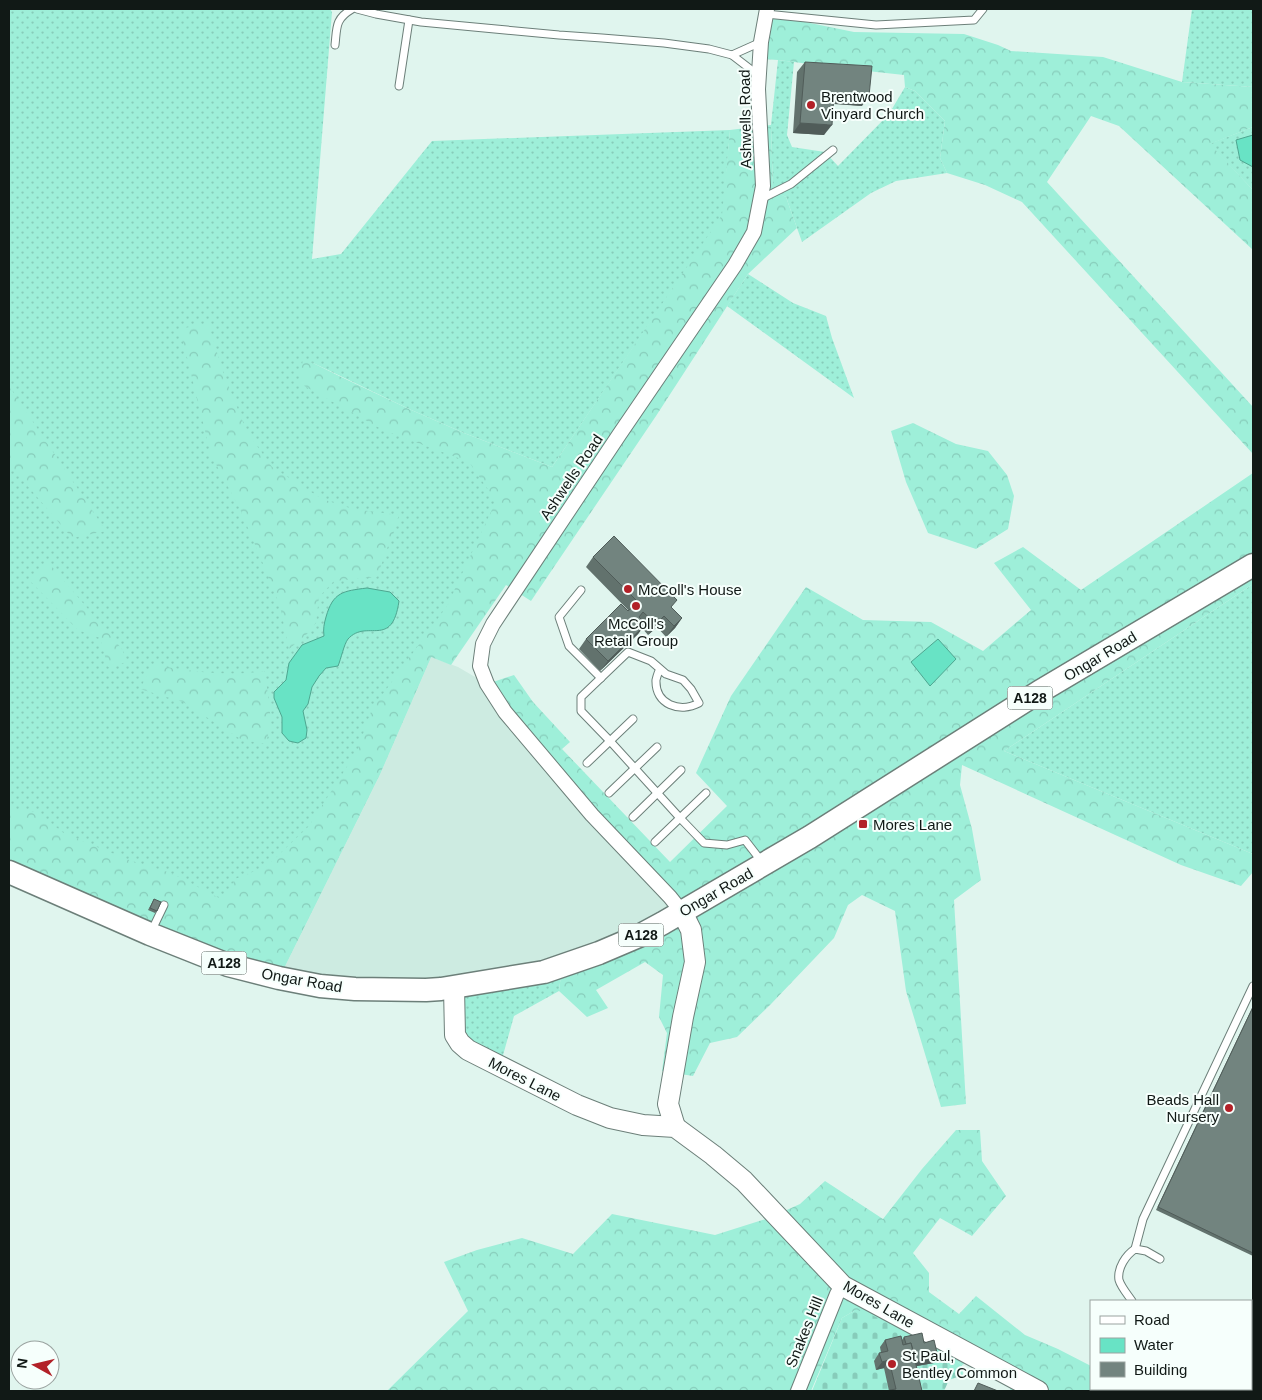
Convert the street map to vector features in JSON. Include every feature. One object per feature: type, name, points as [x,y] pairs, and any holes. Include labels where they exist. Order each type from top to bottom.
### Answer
[{"type":"main road","name":"Ongar Road","points":[[9,872],[153,929],[228,964],[279,978],[320,986],[355,989],[426,990],[454,988],[544,972],[599,953],[639,936],[682,912],[764,864],[1040,692],[1253,565]]},
{"type":"street","name":"Ashwells Road","points":[[682,912],[592,815],[505,712],[487,684],[480,666],[483,644],[493,624],[735,265],[754,232],[763,186],[758,75],[766,12]]},
{"type":"street","points":[[675,1127],[668,1104],[683,1017],[695,962],[691,930],[682,912]]},
{"type":"street","name":"Mores Lane","points":[[454,988],[455,1035],[468,1050],[577,1105],[610,1118],[648,1125],[675,1127],[744,1181],[843,1286],[1038,1391]]},
{"type":"street","points":[[648,1125],[668,1104]]},
{"type":"street","name":"Snakes Hill","points":[[798,1391],[837,1294],[843,1286]]},
{"type":"street","points":[[1252,1386],[1253,1380]]},
{"type":"lane","points":[[335,45],[339,20],[352,9]]},
{"type":"lane","points":[[357,9],[421,22],[664,43],[709,49],[732,55],[758,75]]},
{"type":"lane","points":[[766,12],[876,25],[974,20],[983,9]]},
{"type":"lane","points":[[399,86],[409,20]]},
{"type":"lane","points":[[732,55],[761,42]]},
{"type":"lane","points":[[760,199],[791,184],[833,150]]},
{"type":"lane","points":[[581,590],[558,617],[569,646],[601,678]]},
{"type":"lane","points":[[660,669],[656,679],[657,687],[664,702],[682,708],[690,708],[699,704],[691,689],[683,680],[666,674],[651,661],[628,652],[581,697],[581,711],[704,843],[727,845],[745,840],[764,864]]},
{"type":"lane","points":[[587,762],[633,719]]},
{"type":"lane","points":[[610,792],[657,746]]},
{"type":"lane","points":[[633,816],[681,770]]},
{"type":"lane","points":[[655,842],[706,793]]},
{"type":"lane","points":[[153,929],[164,905]]},
{"type":"lane","points":[[1131,1300],[1119,1280],[1126,1255],[1134,1249],[1143,1219],[1253,986]]},
{"type":"lane","points":[[1134,1249],[1146,1251],[1160,1259]]},
{"type":"shaded area","points":[[431,657],[458,667],[487,684],[670,897],[663,923],[504,979],[279,978],[380,774]]},
{"type":"green space","points":[[9,9],[330,9],[332,12],[312,259],[341,254],[432,141],[730,130],[723,215],[552,467],[464,433],[309,361],[544,480],[431,657],[380,774],[279,978],[9,872]]},
{"type":"green space","points":[[1192,9],[1253,9],[1253,87],[1182,82]]},
{"type":"green space","points":[[766,14],[854,32],[964,34],[1011,51],[1103,57],[1182,82],[1253,87],[1253,127],[1210,144],[1253,190],[1253,250],[1119,126],[1091,116],[1047,182],[1253,407],[1253,454],[1022,202],[985,185],[947,173],[940,158],[945,121],[915,91],[905,87],[904,75],[760,59]]},
{"type":"green space","points":[[778,60],[794,62],[787,135],[792,147],[825,152],[838,166],[889,114],[905,87],[915,91],[945,121],[940,158],[947,173],[896,181],[871,193],[802,242],[786,197],[773,191],[771,125]]},
{"type":"green space","points":[[771,125],[773,190],[786,197],[797,228],[748,274],[656,416],[531,601],[506,585],[451,665],[431,657],[380,774],[279,978],[9,872],[9,808],[36,812],[65,834],[129,860],[171,873],[223,900],[235,879],[267,866],[309,826],[357,751],[372,709],[447,606],[496,501],[469,462],[383,430],[299,383],[303,359],[464,433],[552,467],[722,215],[730,130]]},
{"type":"green space","points":[[1253,127],[1253,190],[1209,144]]},
{"type":"green space","points":[[748,274],[793,303],[826,316],[854,398],[727,306]]},
{"type":"green space","points":[[208,323],[224,375],[247,432],[272,467],[322,499],[353,509],[399,515],[377,577],[334,581],[319,597],[316,623],[307,634],[289,649],[280,606],[264,566],[239,507],[211,455],[180,329]]},
{"type":"green space","points":[[9,386],[106,531],[72,538],[9,464]]},
{"type":"green space","points":[[913,423],[956,444],[988,451],[1007,475],[1014,496],[1008,529],[976,549],[928,533],[906,482],[891,431]]},
{"type":"green space","points":[[1253,473],[1253,584],[1004,751],[1253,854],[1253,872],[1241,886],[1181,865],[962,765],[960,785],[972,829],[981,880],[954,900],[966,1104],[941,1107],[906,991],[895,911],[862,895],[848,905],[834,938],[771,1004],[737,1037],[710,1043],[693,1076],[662,1071],[667,1033],[659,1017],[663,975],[645,962],[596,990],[608,1008],[587,1017],[559,991],[562,966],[663,923],[670,897],[487,684],[514,675],[533,702],[570,742],[562,749],[670,862],[727,806],[696,773],[731,696],[806,587],[863,620],[931,622],[983,651],[1031,610],[994,563],[1023,547],[1081,590]]},
{"type":"green space","points":[[48,562],[122,649],[127,662],[108,667],[100,638],[78,630],[30,581]]},
{"type":"green space","points":[[1253,584],[1253,854],[1004,751]]},
{"type":"green space","points":[[152,665],[222,673],[265,671],[271,721],[266,744],[242,740],[183,702],[140,689]]},
{"type":"green space","points":[[562,966],[559,991],[514,1016],[500,1066],[468,1050],[454,988]]},
{"type":"green space","points":[[956,1130],[980,1130],[982,1161],[1006,1196],[972,1236],[940,1218],[913,1253],[929,1273],[929,1292],[959,1314],[976,1296],[1025,1335],[1090,1365],[1090,1390],[1154,1391],[1013,1391],[1010,1390],[1014,1378],[976,1357],[962,1365],[929,1342],[854,1311],[842,1318],[811,1391],[387,1391],[468,1311],[444,1262],[477,1250],[522,1238],[573,1254],[612,1214],[715,1235],[769,1218],[800,1204],[825,1181],[883,1219],[922,1169]]},
{"type":"green space","points":[[854,1311],[863,1311],[929,1342],[962,1365],[963,1375],[949,1380],[944,1391],[812,1391],[842,1318]]},
{"type":"water","points":[[1253,135],[1253,167],[1240,160],[1236,140]]},
{"type":"water","points":[[367,588],[390,592],[399,601],[396,616],[391,625],[385,629],[355,633],[348,639],[338,666],[326,668],[312,687],[308,704],[303,711],[307,730],[306,738],[298,743],[289,741],[282,733],[282,717],[274,698],[274,692],[286,680],[289,663],[302,645],[324,636],[326,617],[332,602],[345,592]]},
{"type":"water","points":[[938,639],[956,659],[930,686],[911,662]]},
{"type":"building","name":"Brentwood Vinyard Church","points":[[805,62],[872,66],[869,96],[834,93],[832,125],[800,123]]},
{"type":"building","name":"McColl's House","points":[[614,536],[677,600],[671,607],[682,618],[674,626],[664,616],[656,624],[643,612],[639,617],[646,624],[608,661],[586,639],[621,604],[628,611],[638,602],[593,557]]},
{"type":"building","points":[[154,899],[161,902],[157,911],[150,908]]},
{"type":"building","name":"Beads Hall Nursery","points":[[1253,1007],[1253,1253],[1158,1207]]},
{"type":"building","points":[[922,1333],[924,1343],[934,1340],[938,1357],[916,1362],[911,1343],[906,1344],[904,1337]]},
{"type":"building","name":"St Paul, Bentley Common","points":[[901,1336],[903,1345],[911,1343],[922,1391],[890,1391],[896,1389],[889,1360],[882,1362],[879,1353],[888,1351],[885,1340]]},
{"type":"building","points":[[978,1383],[998,1391],[974,1391]]},
{"type":"place","name":"Brentwood Vinyard Church","points":[[811,105]]},
{"type":"place","name":"McColl's House","points":[[628,589]]},
{"type":"place","name":"McColl's Retail Group","points":[[636,606]]},
{"type":"place","name":"Mores Lane","points":[[863,824]]},
{"type":"place","name":"Beads Hall Nursery","points":[[1229,1108]]},
{"type":"place","name":"St Paul, Bentley Common","points":[[892,1364]]}]
